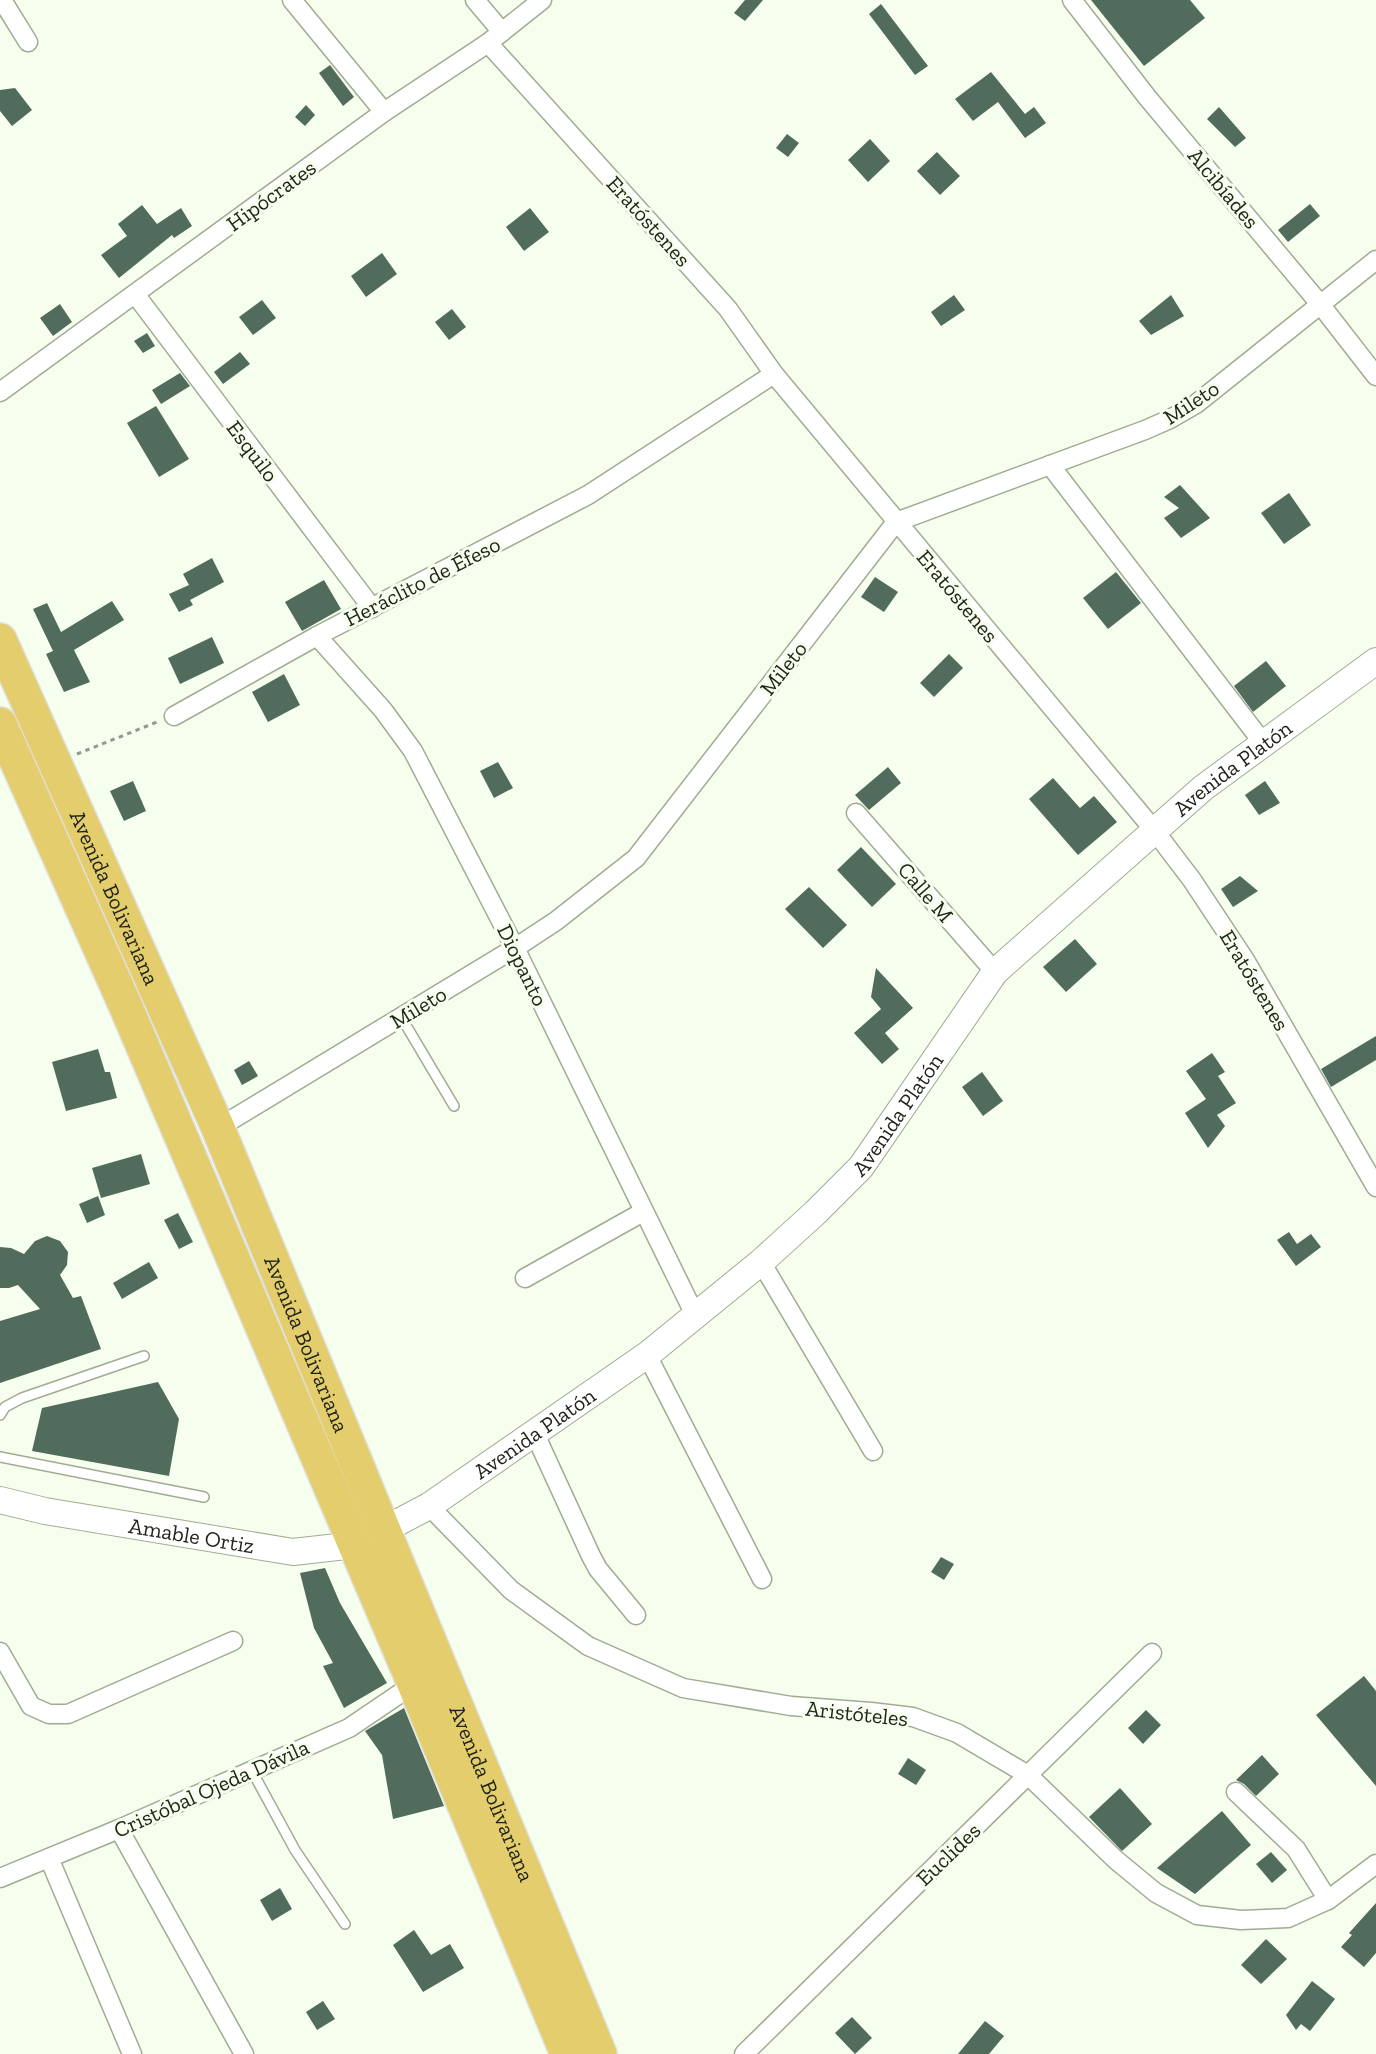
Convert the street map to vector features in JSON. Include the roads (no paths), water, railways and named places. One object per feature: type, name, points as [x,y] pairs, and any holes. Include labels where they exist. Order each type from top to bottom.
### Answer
[{"type":"highway","name":"Avenida Bolivariana","points":[[0,640],[218,1128],[350,1445],[369,1537],[414,1684],[567,2054]]},
{"type":"highway","name":"Avenida Bolivariana","points":[[0,724],[126,1007],[369,1537],[600,2054]]},
{"type":"street","points":[[2,0],[28,42]]},
{"type":"street","points":[[292,0],[384,112]]},
{"type":"street","name":"Eratóstenes","points":[[475,0],[495,37],[728,309],[774,374],[1154,830],[1192,880],[1245,960],[1376,1187]]},
{"type":"street","name":"Hipócrates","points":[[0,392],[384,112],[495,37],[543,0]]},
{"type":"street","name":"Alcibíades","points":[[1072,0],[1147,97],[1320,304],[1376,376]]},
{"type":"street","name":"Mileto","points":[[218,1128],[515,948],[556,921],[636,858],[896,522],[1145,430],[1188,409],[1376,260]]},
{"type":"street","name":"Esquilo","points":[[135,294],[372,608]]},
{"type":"street","name":"Heráclito de Éfeso","points":[[174,716],[317,636],[588,495],[774,374]]},
{"type":"street","points":[[1050,465],[1264,744]]},
{"type":"street","name":"Diopanto","points":[[317,636],[383,710],[413,751],[515,948],[696,1317]]},
{"type":"street","name":"Avenida Platón","points":[[369,1537],[429,1506],[647,1355],[761,1262],[861,1167],[995,972],[1203,788],[1376,661]]},
{"type":"street","name":"Calle M","points":[[856,813],[995,972]]},
{"type":"street","points":[[525,1278],[643,1212]]},
{"type":"street","points":[[761,1262],[873,1451]]},
{"type":"street","points":[[647,1355],[762,1579]]},
{"type":"street","points":[[534,1432],[598,1569],[636,1615]]},
{"type":"street","name":"Amable Ortiz","points":[[3,1503],[293,1552],[369,1537]]},
{"type":"street","name":"Aristóteles","points":[[429,1506],[511,1590],[588,1646],[683,1688],[790,1706],[913,1717],[957,1733],[1028,1775],[1116,1860],[1156,1893],[1197,1915],[1241,1920],[1288,1918],[1328,1900],[1376,1864]]},
{"type":"street","points":[[0,1652],[31,1706],[49,1714],[69,1714],[233,1641]]},
{"type":"street","name":"Euclides","points":[[744,2054],[1152,1653]]},
{"type":"street","name":"Cristóbal Ojeda Dávila","points":[[0,1878],[119,1829],[349,1728],[414,1684]]},
{"type":"street","points":[[1236,1792],[1296,1849],[1328,1900]]},
{"type":"street","points":[[119,1829],[244,2054]]},
{"type":"street","points":[[49,1858],[132,2054]]},
{"type":"lane","points":[[401,1017],[454,1106]]},
{"type":"lane","points":[[0,1415],[5,1407],[22,1398],[144,1356]]},
{"type":"lane","points":[[0,1457],[204,1497]]},
{"type":"lane","points":[[252,1771],[295,1850],[345,1924]]}]
